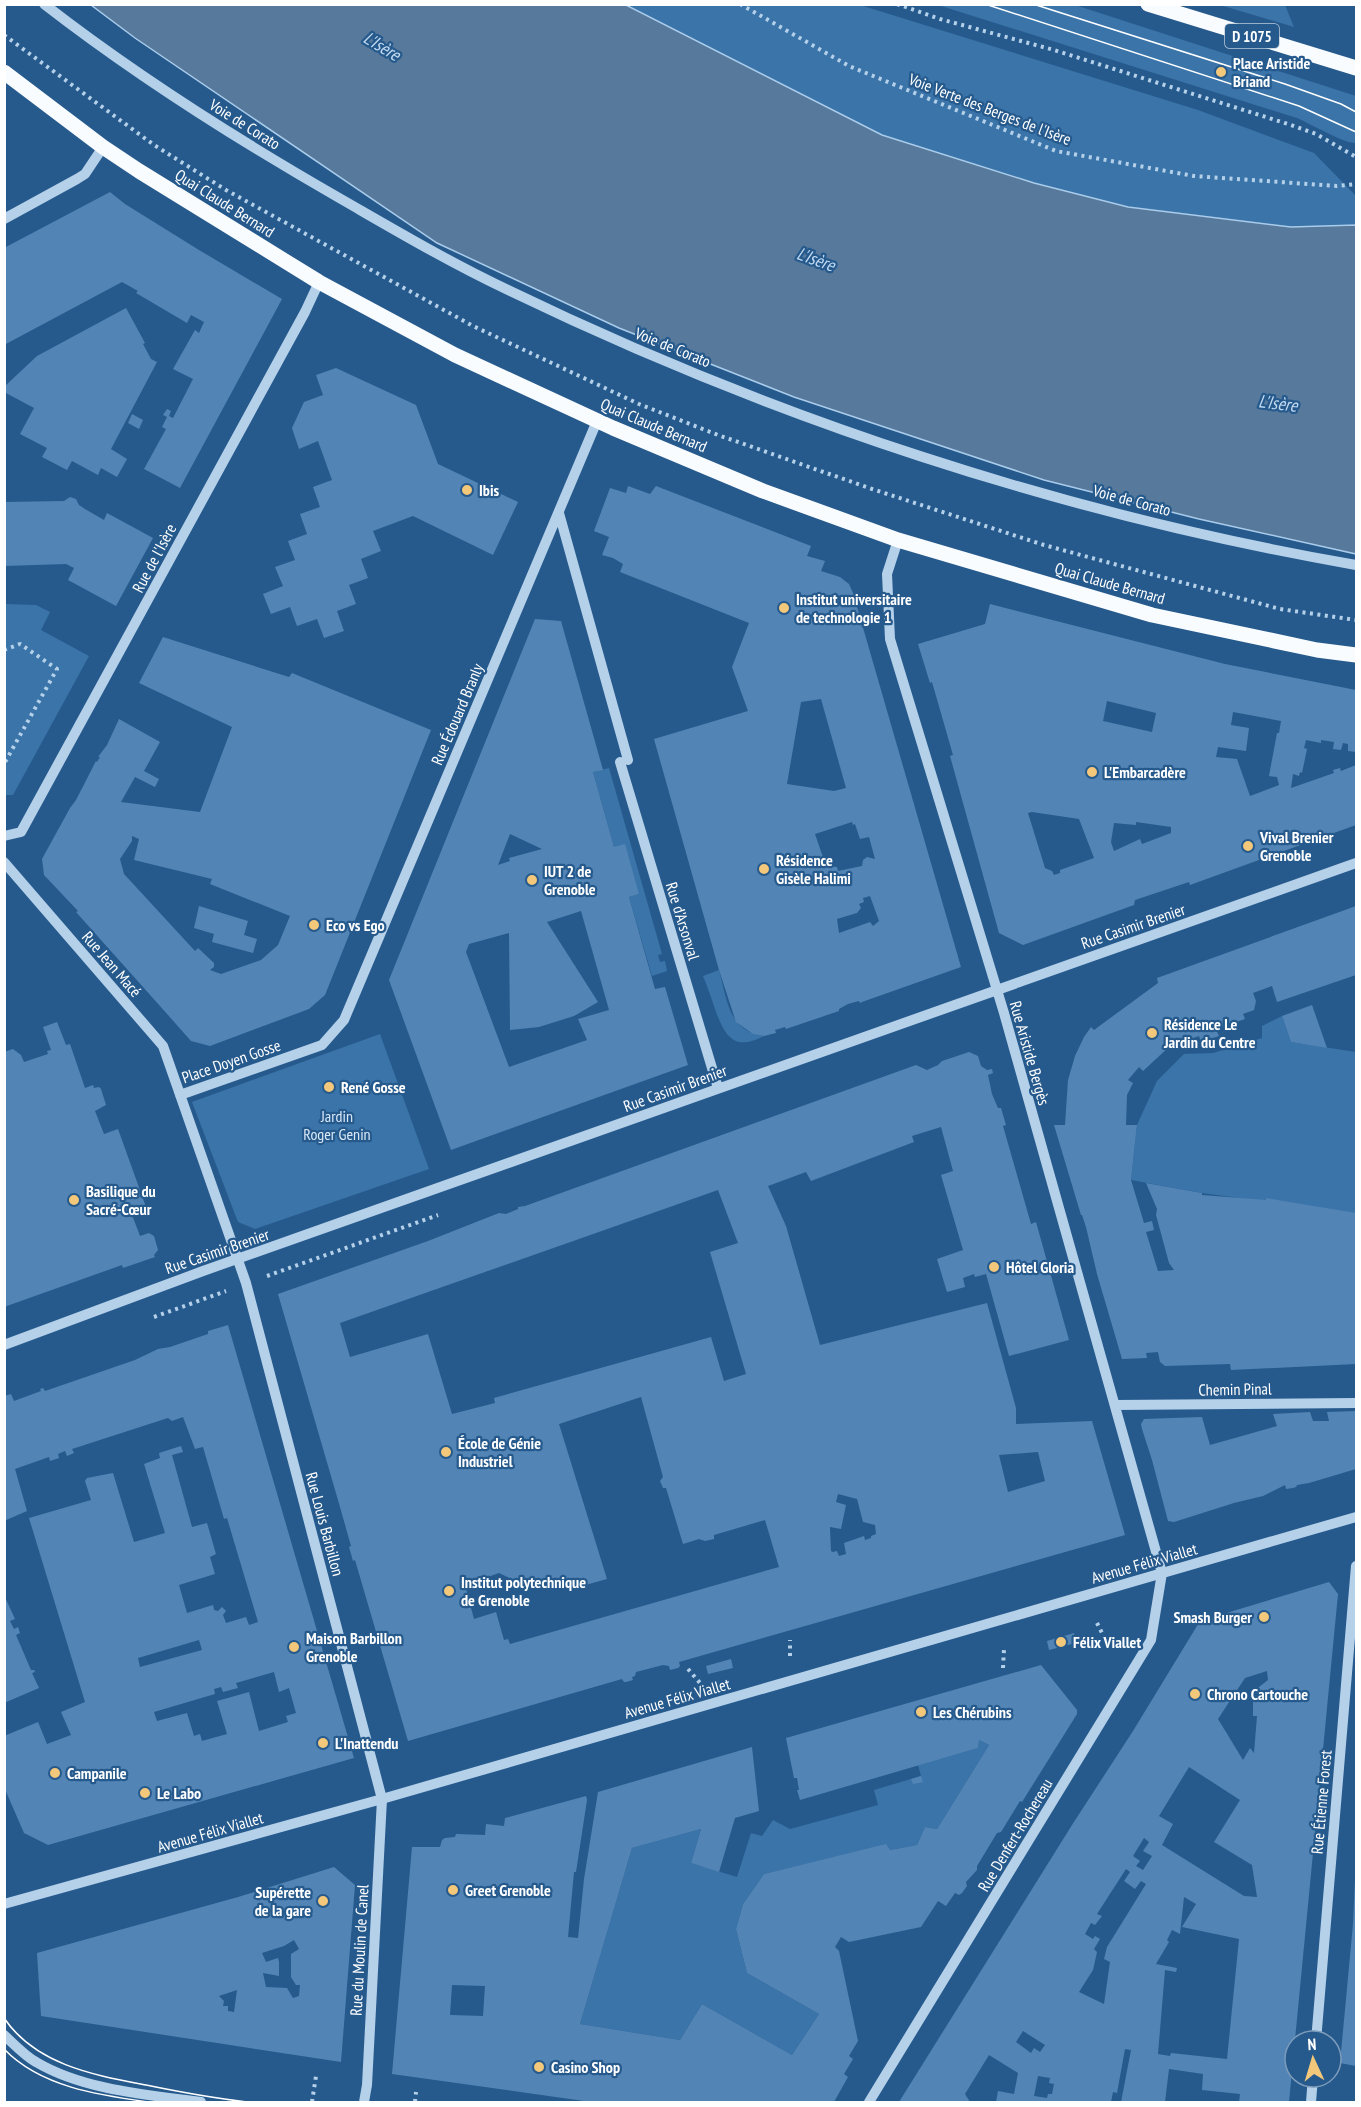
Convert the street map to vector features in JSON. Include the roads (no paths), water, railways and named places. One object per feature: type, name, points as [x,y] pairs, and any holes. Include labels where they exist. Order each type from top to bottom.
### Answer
[{"type":"main road","name":"D 1075","points":[[1148,4],[1356,67]]},
{"type":"main road","name":"Quai Claude Bernard","points":[[4,72],[103,147],[319,282],[455,355],[597,421],[763,491],[898,540],[1152,615],[1317,650],[1356,655]]},
{"type":"street","name":"Voie de Corato","points":[[44,4],[186,105],[285,167],[426,248],[504,288],[647,352],[807,416],[960,468],[1183,529],[1356,565]]},
{"type":"street","points":[[4,219],[77,180],[85,174],[103,147]]},
{"type":"street","name":"Rue de l'Isère","points":[[4,836],[21,832],[305,312],[319,282]]},
{"type":"street","name":"Rue Édouard Branly","points":[[344,1020],[597,421]]},
{"type":"street","name":"Rue d'Arsonval","points":[[559,513],[624,761],[718,1088]]},
{"type":"street","name":"Rue Aristide Bergès","points":[[898,540],[887,574],[890,639],[996,990],[1162,1573]]},
{"type":"street","name":"Rue Jean Macé","points":[[4,862],[163,1046],[180,1095]]},
{"type":"street","name":"Rue Casimir Brenier","points":[[4,1345],[237,1259],[1356,863]]},
{"type":"street","name":"Place Doyen Gosse","points":[[237,1259],[180,1095],[322,1045],[344,1020]]},
{"type":"street","name":"Rue Louis Barbillon","points":[[237,1259],[246,1283],[382,1799]]},
{"type":"street","name":"Chemin Pinal","points":[[1115,1405],[1355,1402]]},
{"type":"street","name":"Avenue Félix Viallet","points":[[4,1904],[382,1799],[1356,1517]]},
{"type":"street","name":"Rue Étienne Forest","points":[[1317,2029],[1356,1566]]},
{"type":"street","name":"Rue Denfert-Rochereau","points":[[869,2103],[1151,1640],[1162,1573]]},
{"type":"street","name":"Rue du Moulin de Canel","points":[[364,2103],[367,2085],[382,1799]]},
{"type":"street","points":[[4,2035],[35,2062],[78,2081],[201,2103]]},
{"type":"water","name":"L'Isère","points":[[91,5],[626,5],[882,135],[1034,183],[1128,207],[1291,227],[1356,225],[1356,554],[1199,519],[1044,480],[794,397],[619,328],[437,243],[135,38]]},
{"type":"tram line","points":[[985,4],[1299,106],[1356,132]]},
{"type":"tram line","points":[[1033,4],[1285,84],[1341,104],[1356,112]]},
{"type":"tram line","points":[[4,2018],[32,2047],[49,2057],[87,2072],[196,2095],[247,2102]]},
{"type":"tram line","points":[[4,2049],[19,2062],[53,2081],[90,2092],[148,2102]]},
{"type":"place","name":"Place Aristide Briand","points":[[1221,72]]},
{"type":"place","name":"Ibis","points":[[467,490]]},
{"type":"place","name":"Institut universitaire de technologie 1","points":[[784,608]]},
{"type":"place","name":"L'Embarcadère","points":[[1092,772]]},
{"type":"place","name":"Vival Brenier Grenoble","points":[[1248,846]]},
{"type":"place","name":"Résidence Gisèle Halimi","points":[[764,869]]},
{"type":"place","name":"IUT 2 de Grenoble","points":[[532,880]]},
{"type":"place","name":"Eco vs Ego","points":[[314,925]]},
{"type":"place","name":"Résidence Le Jardin du Centre","points":[[1152,1033]]},
{"type":"place","name":"René Gosse","points":[[329,1087]]},
{"type":"place","name":"Basilique du Sacré-Cœur","points":[[74,1200]]},
{"type":"place","name":"Hôtel Gloria","points":[[994,1267]]},
{"type":"place","name":"École de Génie Industriel","points":[[446,1452]]},
{"type":"place","name":"Institut polytechnique de Grenoble","points":[[449,1591]]},
{"type":"place","name":"Smash Burger","points":[[1264,1617]]},
{"type":"place","name":"Félix Viallet","points":[[1061,1642]]},
{"type":"place","name":"Maison Barbillon Grenoble","points":[[294,1647]]},
{"type":"place","name":"Chrono Cartouche","points":[[1195,1694]]},
{"type":"place","name":"Les Chérubins","points":[[921,1712]]},
{"type":"place","name":"L'Inattendu","points":[[323,1743]]},
{"type":"place","name":"Campanile","points":[[55,1773]]},
{"type":"place","name":"Le Labo","points":[[145,1793]]},
{"type":"place","name":"Greet Grenoble","points":[[453,1890]]},
{"type":"place","name":"Supérette de la gare","points":[[323,1901]]},
{"type":"place","name":"Casino Shop","points":[[539,2067]]},
{"type":"park label","name":"Jardin Roger Genin","points":[[337,1125]]}]
